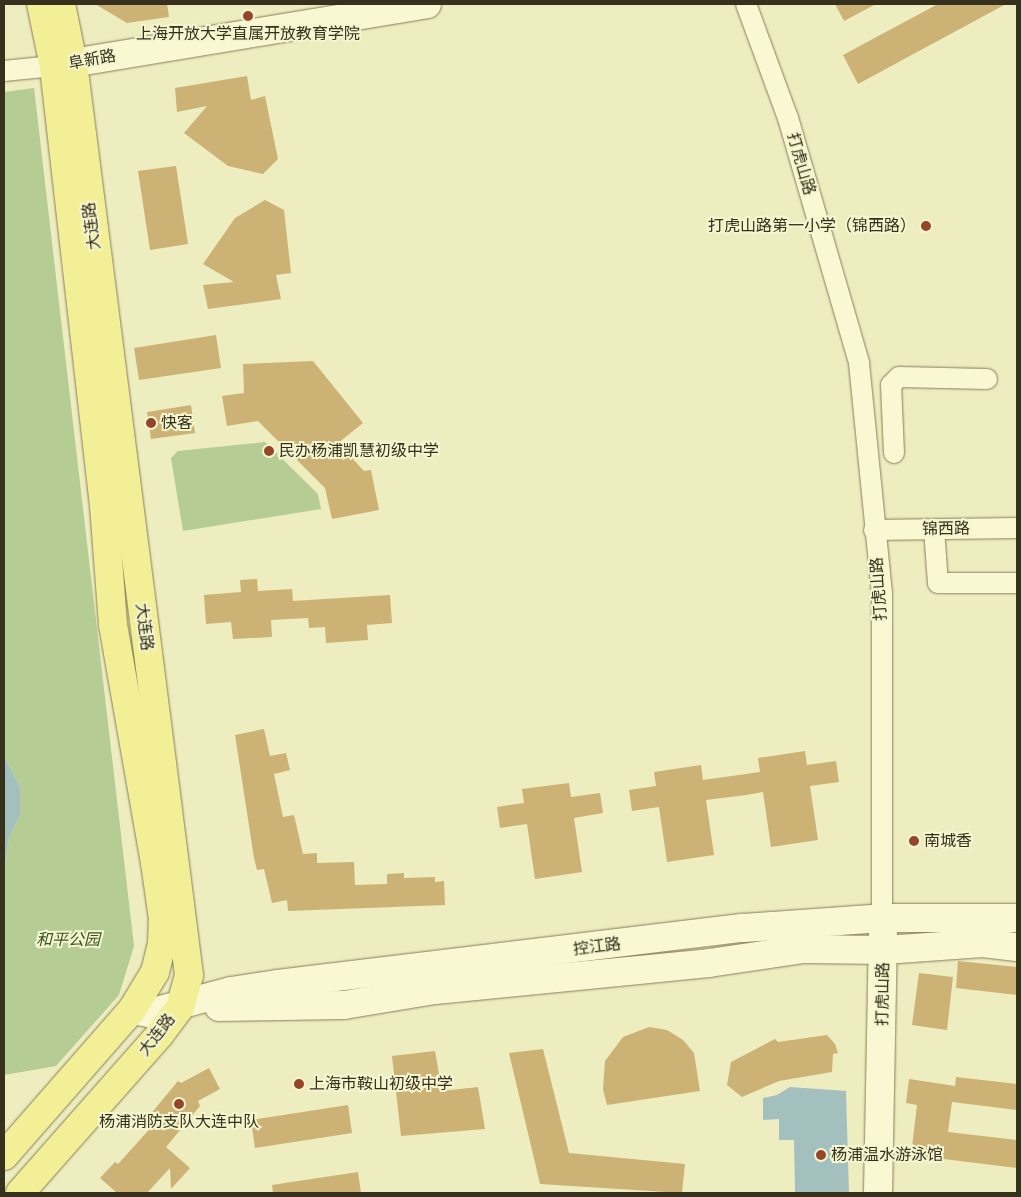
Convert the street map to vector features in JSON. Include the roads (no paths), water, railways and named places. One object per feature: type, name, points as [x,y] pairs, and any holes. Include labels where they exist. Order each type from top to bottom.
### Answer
[{"type":"main road","name":"大连路","points":[[20,1193],[122,1079],[180,1007],[189,975],[188,949],[94,249],[63,65],[41,4]]},
{"type":"main road","name":"大连路","points":[[4,1156],[132,1010],[155,972],[162,944],[163,919],[113,625],[104,506],[63,65],[61,4]]},
{"type":"main road","name":"阜新路","points":[[63,65],[427,4]]},
{"type":"main road","name":"控江路","points":[[132,1010],[149,1013],[180,1007],[231,990],[407,967],[584,949],[744,928],[882,918],[1017,918]]},
{"type":"main road","name":"打虎山路","points":[[878,1193],[884,950],[882,918]]},
{"type":"main road","name":"控江路","points":[[180,1007],[344,1005],[435,990],[708,963],[804,949],[884,950],[983,943],[1017,947]]},
{"type":"street","name":"打虎山路","points":[[746,4],[788,118],[859,363],[874,530],[882,594],[882,918]]},
{"type":"street","points":[[4,71],[63,65]]},
{"type":"street","points":[[894,453],[891,385],[899,377],[987,379]]},
{"type":"street","name":"锦西路","points":[[874,530],[1017,528]]},
{"type":"street","points":[[934,529],[938,583],[1017,583]]},
{"type":"water","points":[[4,756],[20,787],[20,816],[9,837],[4,874]]},
{"type":"water","name":"杨浦温水游泳馆","points":[[790,1087],[846,1091],[849,1193],[795,1193],[794,1140],[779,1140],[779,1119],[763,1120],[763,1098],[777,1095]]},
{"type":"place","name":"上海开放大学直属开放教育学院","points":[[248,16]]},
{"type":"place","name":"打虎山路第一小学（锦西路）","points":[[926,226]]},
{"type":"place","name":"快客","points":[[151,423]]},
{"type":"place","name":"民办杨浦凯慧初级中学","points":[[269,451]]},
{"type":"place","name":"南城香","points":[[914,841]]},
{"type":"place","name":"上海市鞍山初级中学","points":[[299,1084]]},
{"type":"place","name":"杨浦消防支队大连中队","points":[[179,1104]]},
{"type":"place","name":"杨浦温水游泳馆","points":[[821,1155]]},
{"type":"park label","name":"和平公园","points":[[68,940]]}]
